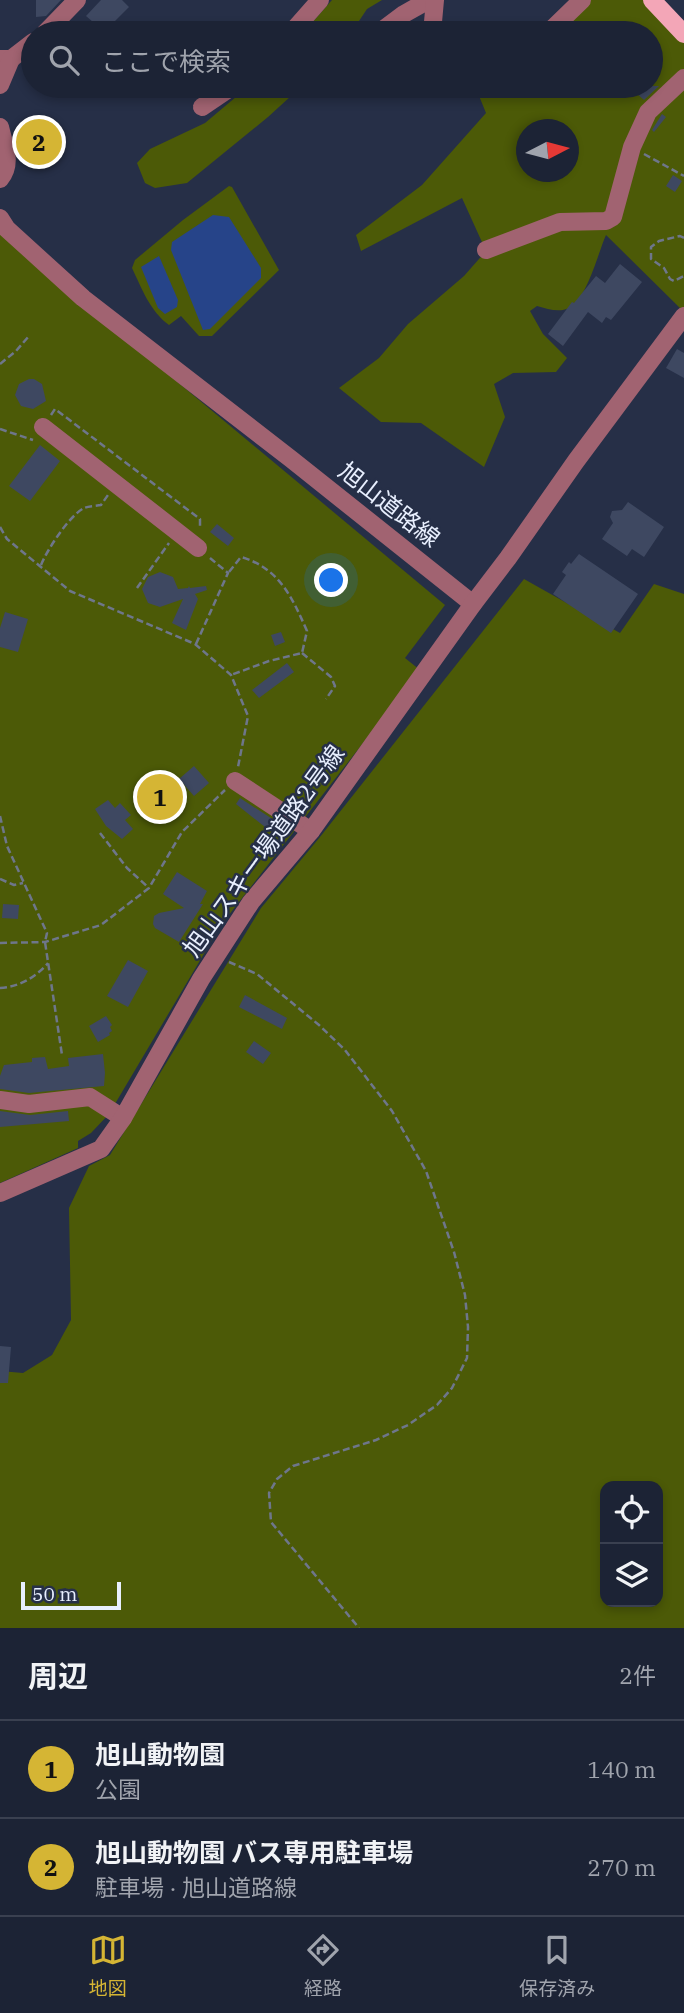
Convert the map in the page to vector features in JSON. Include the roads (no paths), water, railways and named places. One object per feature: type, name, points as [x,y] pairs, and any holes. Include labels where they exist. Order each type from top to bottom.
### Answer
[{"type":"main road","points":[[652,0],[684,34]]},
{"type":"street","points":[[57,21],[77,0]]},
{"type":"street","points":[[302,21],[320,0]]},
{"type":"street","points":[[395,21],[429,0]]},
{"type":"street","points":[[433,21],[435,0]]},
{"type":"street","points":[[560,21],[582,0]]},
{"type":"street","points":[[0,85],[5,59],[21,49]]},
{"type":"street","points":[[663,98],[684,78]]},
{"type":"street","points":[[202,107],[215,98]]},
{"type":"street","points":[[486,250],[560,222],[607,221],[613,217],[632,147],[648,112],[663,98]]},
{"type":"street","points":[[0,127],[8,162],[0,179]]},
{"type":"street","name":"旭山道路線","points":[[0,219],[7,229],[83,298],[473,604]]},
{"type":"street","points":[[473,604],[645,365],[684,316]]},
{"type":"street","points":[[43,427],[198,548]]},
{"type":"street","name":"旭山スキー場道路2号線","points":[[0,1193],[101,1149],[123,1118],[215,957],[251,902],[311,831],[473,604]]},
{"type":"street","points":[[235,781],[311,831]]},
{"type":"street","points":[[0,1100],[29,1104],[90,1097],[123,1118]]},
{"type":"water","points":[[213,215],[229,217],[261,268],[261,278],[210,329],[203,330],[171,250],[172,242]]},
{"type":"water","points":[[159,256],[178,300],[177,307],[165,314],[158,308],[141,267]]},
{"type":"place","name":"旭山動物園 バス専用駐車場","points":[[39,142]]},
{"type":"place","name":"旭山動物園","points":[[160,797]]}]
